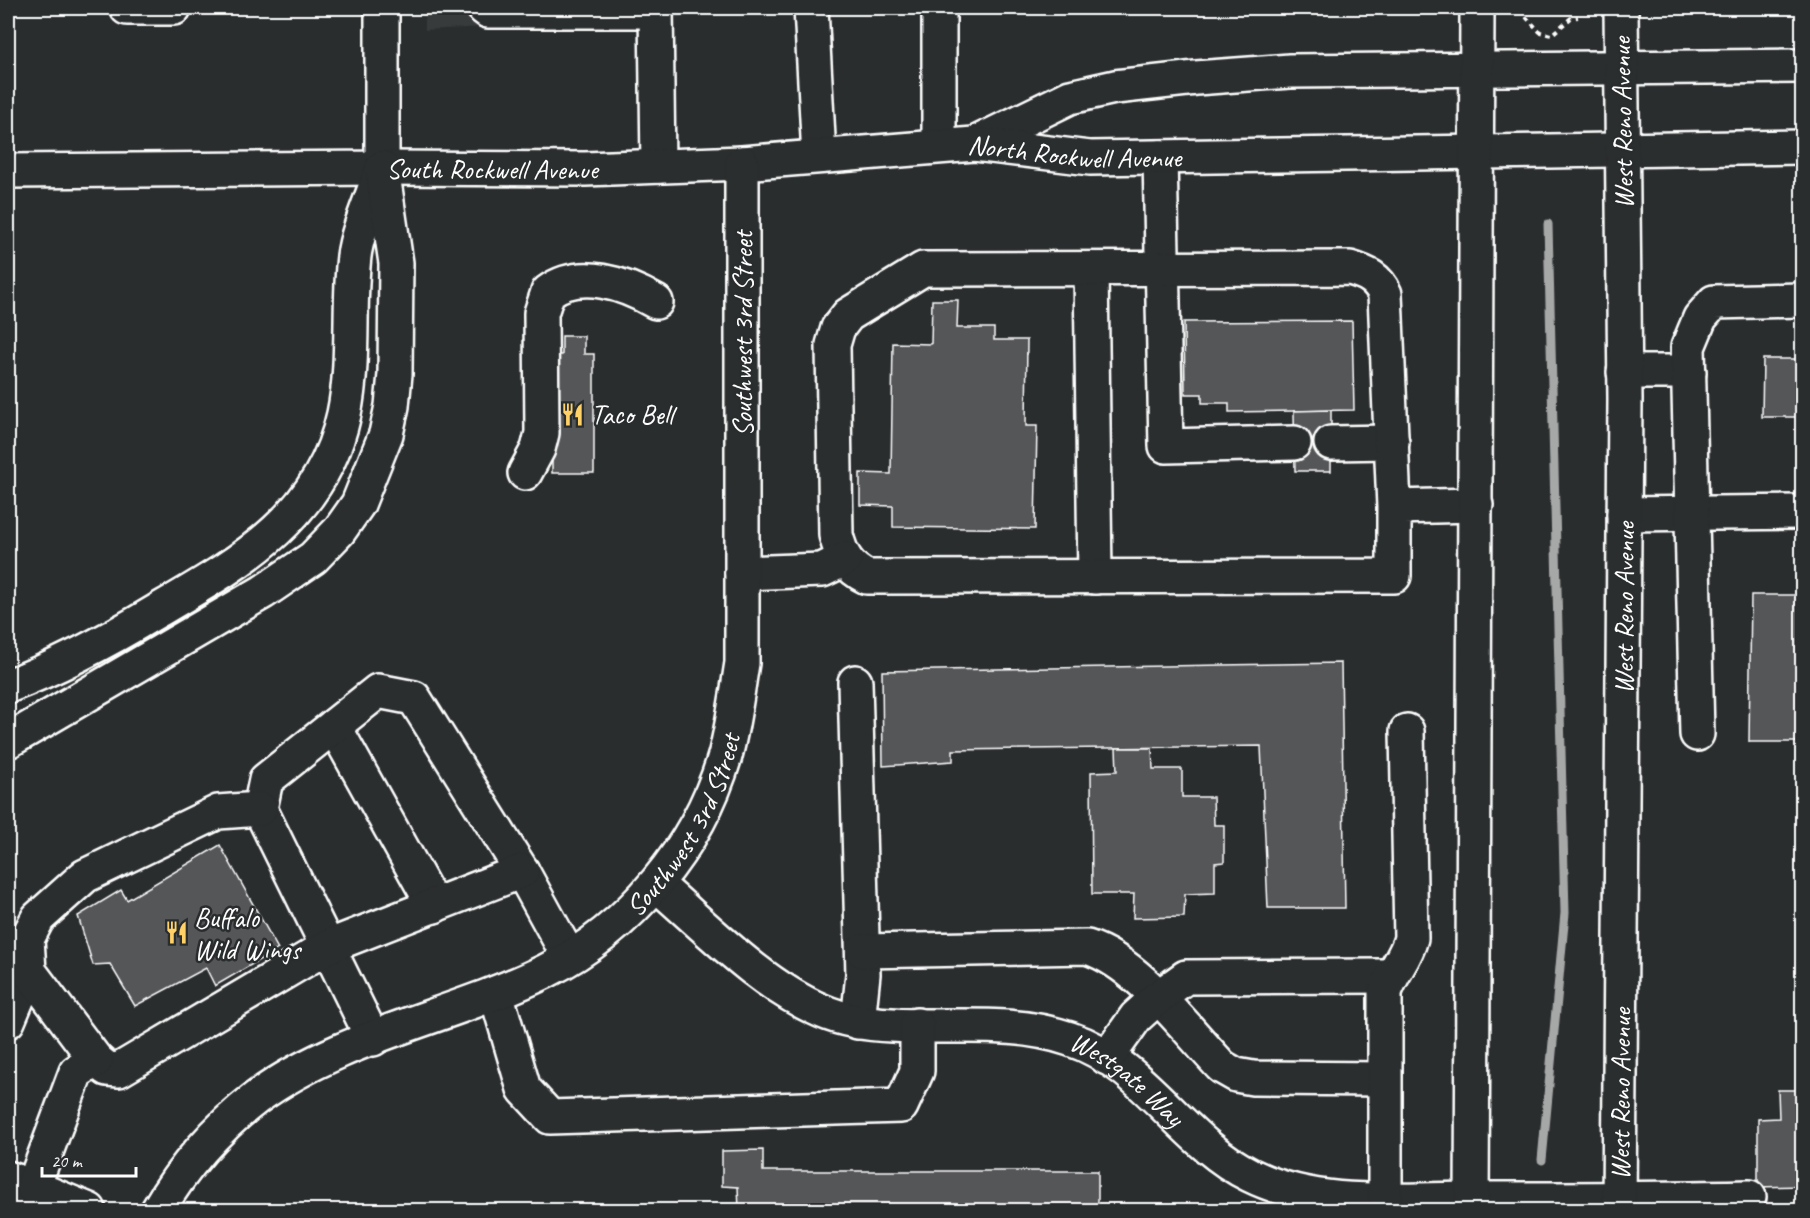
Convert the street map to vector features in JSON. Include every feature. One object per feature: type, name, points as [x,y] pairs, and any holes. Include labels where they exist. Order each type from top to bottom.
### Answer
[{"type":"main road","points":[[128,8],[174,8]]},
{"type":"main road","points":[[8,741],[263,592],[313,558],[339,531],[358,504],[386,434],[395,374],[396,262],[382,168],[382,8]]},
{"type":"main road","points":[[484,8],[488,11],[656,9],[658,166]]},
{"type":"main road","points":[[811,8],[819,156]]},
{"type":"main road","points":[[939,8],[939,146]]},
{"type":"main road","points":[[1472,1205],[1477,8]]},
{"type":"main road","name":"West Reno Avenue","points":[[1619,1205],[1624,514],[1621,8]]},
{"type":"main road","name":"North Rockwell Avenue","points":[[974,144],[1070,97],[1115,87],[1290,71],[1803,66]]},
{"type":"main road","name":"South Rockwell Avenue","points":[[8,171],[658,166],[742,163],[974,144]]},
{"type":"main road","name":"North Rockwell Avenue","points":[[974,144],[1090,158],[1803,147]]},
{"type":"main road","points":[[1160,157],[1166,446],[1294,443]]},
{"type":"main road","name":"Southwest 3rd Street","points":[[158,1210],[194,1159],[215,1135],[256,1098],[326,1058],[496,993],[548,970],[621,919],[656,884],[685,843],[724,758],[735,710],[742,663],[742,163]]},
{"type":"main road","points":[[8,686],[45,672],[106,642],[233,566],[251,554],[286,521],[310,492],[329,460],[344,416],[351,373],[354,254],[382,168]]},
{"type":"main road","points":[[1091,268],[1095,577]]},
{"type":"main road","points":[[1091,268],[1350,268],[1366,272],[1380,283],[1386,306],[1394,507],[1394,576],[881,579],[859,573],[845,559],[836,535],[833,345],[842,322],[856,309],[923,269],[1091,268]]},
{"type":"main road","points":[[525,473],[538,449],[542,433],[540,313],[548,292],[567,282],[613,282],[634,289],[656,302]]},
{"type":"main road","points":[[1697,734],[1688,347],[1700,318],[1714,302],[1803,300]]},
{"type":"main road","points":[[1624,372],[1689,372]]},
{"type":"main road","points":[[1331,443],[1392,442]]},
{"type":"main road","points":[[1394,507],[1476,506]]},
{"type":"main road","points":[[1624,514],[1803,512]]},
{"type":"main road","points":[[742,573],[822,570],[845,559]]},
{"type":"main road","points":[[855,682],[863,951],[858,1022]]},
{"type":"main road","points":[[373,1040],[260,809],[266,780],[378,691],[414,698],[522,871],[569,957]]},
{"type":"main road","points":[[334,726],[434,906]]},
{"type":"main road","points":[[1385,1200],[1385,992],[1391,976],[1407,953],[1411,938],[1407,731]]},
{"type":"main road","points":[[8,1021],[29,970],[27,939],[38,918],[85,876],[218,812],[260,809]]},
{"type":"main road","points":[[29,970],[96,1060],[107,1069],[119,1070],[327,947],[522,871]]},
{"type":"main road","name":"Westgate Way","points":[[656,884],[775,985],[822,1011],[858,1022],[1018,1027],[1073,1040],[1107,1058],[1155,1096],[1215,1156],[1252,1176],[1292,1190],[1333,1198],[1472,1205],[1619,1205],[1749,1197]]},
{"type":"main road","points":[[863,951],[1088,947],[1105,952],[1157,998],[1222,1067],[1236,1075],[1253,1078],[1384,1079]]},
{"type":"main road","points":[[1107,1058],[1136,1017],[1186,977],[1391,976]]},
{"type":"main road","points":[[496,993],[524,1089],[550,1117],[901,1106],[917,1071],[917,1025]]},
{"type":"main road","points":[[89,1210],[21,1192],[76,1072],[96,1060]]},
{"type":"path","points":[[1526,17],[1536,29],[1551,35],[1571,18],[1578,17]]},
{"type":"shaded area","points":[[425,8],[865,8],[425,30]]},
{"type":"building","points":[[932,300],[958,300],[957,328],[994,328],[994,340],[1027,340],[1026,426],[1037,426],[1035,529],[893,527],[893,506],[860,505],[860,473],[891,474],[893,343],[931,344]]},
{"type":"building","points":[[1352,321],[1354,410],[1229,412],[1229,403],[1202,403],[1202,394],[1185,394],[1184,322]]},
{"type":"building","name":"Taco Bell","points":[[562,336],[584,336],[584,354],[594,354],[594,473],[552,473],[552,355],[562,355]]},
{"type":"building","points":[[1763,359],[1802,359],[1802,417],[1762,417]]},
{"type":"building","points":[[1331,410],[1331,471],[1295,471],[1294,411]]},
{"type":"building","points":[[1751,595],[1802,595],[1802,742],[1749,742]]},
{"type":"building","points":[[1341,663],[1345,908],[1268,908],[1261,746],[953,750],[953,761],[883,766],[882,671]]},
{"type":"building","points":[[1116,748],[1152,748],[1153,769],[1182,769],[1182,797],[1213,797],[1214,825],[1224,825],[1224,862],[1215,863],[1215,893],[1185,894],[1184,917],[1133,918],[1134,894],[1092,894],[1091,772],[1117,771]]},
{"type":"building","name":"Buffalo Wild Wings","points":[[220,845],[278,949],[215,986],[206,968],[135,1006],[110,964],[93,965],[78,916],[121,890],[127,900]]},
{"type":"building","points":[[1778,1090],[1802,1090],[1802,1186],[1758,1187],[1758,1119],[1779,1118]]},
{"type":"building","points":[[763,1150],[763,1171],[1098,1171],[1098,1210],[739,1210],[738,1187],[722,1186],[722,1151]]},
{"type":"waterway","points":[[1542,1160],[1565,913],[1548,224]]},
{"type":"place","name":"Taco Bell","points":[[573,414]]},
{"type":"place","name":"Buffalo Wild Wings","points":[[176,933]]}]
